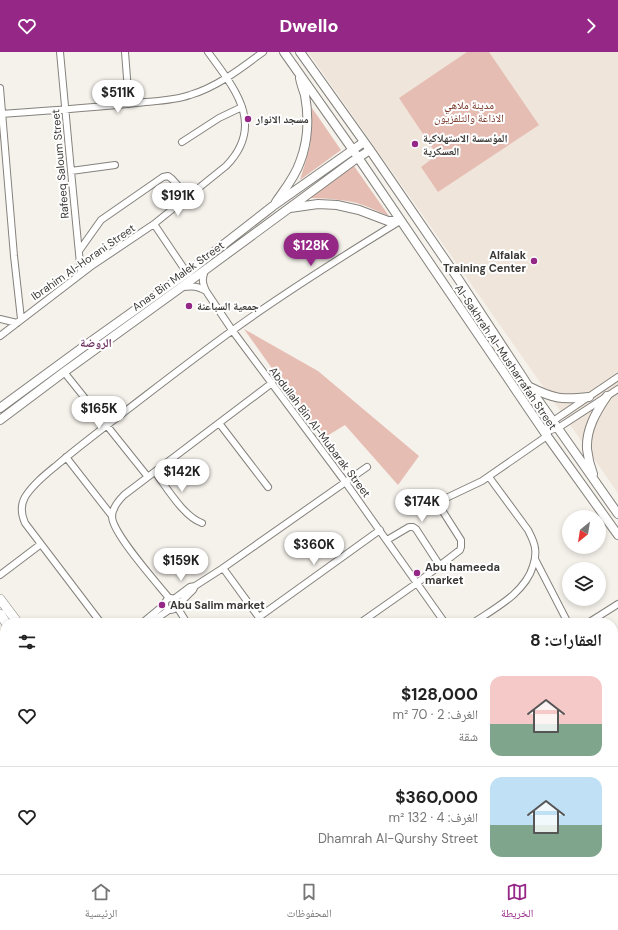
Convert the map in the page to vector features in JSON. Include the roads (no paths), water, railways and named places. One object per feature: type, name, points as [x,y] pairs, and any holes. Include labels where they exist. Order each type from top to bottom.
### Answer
[{"type":"highway","points":[[0,599],[14,618]]},
{"type":"main road","name":"Al-Sakhrah Al-Musharrafah Street","points":[[284,52],[353,150],[545,432],[618,535]]},
{"type":"main road","name":"Al-Sakhrah Al-Musharrafah Street","points":[[300,52],[370,150],[553,421],[618,514]]},
{"type":"main road","points":[[273,206],[295,173],[305,148],[307,113],[305,95],[298,71]]},
{"type":"main road","name":"Anas Bin Malek Street","points":[[0,408],[187,273],[273,206],[364,142]]},
{"type":"main road","name":"Anas Bin Malek Street","points":[[0,420],[370,150]]},
{"type":"main road","points":[[289,208],[327,204],[353,209],[392,221],[400,221]]},
{"type":"main road","points":[[530,387],[556,398],[572,399],[588,397]]},
{"type":"main road","points":[[595,481],[587,451],[587,442],[593,421],[607,396]]},
{"type":"street","name":"Rafeeq Saloum Street","points":[[60,52],[81,274]]},
{"type":"street","points":[[125,52],[129,104]]},
{"type":"street","name":"Ibrahim Al-Horani Street","points":[[0,336],[81,274],[154,224],[234,158],[239,151],[244,135],[245,117],[239,97],[208,52]]},
{"type":"street","points":[[1,114],[129,104],[190,96],[227,78],[263,52]]},
{"type":"street","points":[[0,88],[19,321],[0,319]]},
{"type":"street","points":[[182,142],[219,118],[242,107]]},
{"type":"street","points":[[71,171],[115,165]]},
{"type":"street","points":[[79,251],[101,220],[163,177],[168,176],[172,179],[188,197]]},
{"type":"street","points":[[97,618],[25,523],[22,503],[27,494],[37,482],[66,457],[232,330],[296,287],[400,221]]},
{"type":"street","points":[[154,224],[187,273]]},
{"type":"street","points":[[206,270],[202,280],[206,291]]},
{"type":"street","points":[[180,288],[195,286],[206,291]]},
{"type":"street","name":"Abdullah Bin Al-Mubarak Street","points":[[206,291],[232,330],[346,483],[441,618]]},
{"type":"street","points":[[64,372],[148,477]]},
{"type":"street","points":[[367,618],[417,584],[460,550],[462,544],[461,540],[440,507],[440,502],[442,500],[489,477],[545,432],[553,421],[618,377]]},
{"type":"street","points":[[112,516],[113,509],[118,501],[124,496],[272,384]]},
{"type":"street","points":[[545,432],[558,428],[618,389]]},
{"type":"street","points":[[219,423],[268,487]]},
{"type":"street","points":[[66,457],[112,516],[116,529],[121,538],[169,601]]},
{"type":"street","points":[[148,618],[169,601],[190,587],[195,586],[224,568],[367,467]]},
{"type":"street","points":[[155,472],[186,513],[192,519],[202,523]]},
{"type":"street","points":[[480,618],[517,591],[525,583],[530,576],[535,559],[535,548],[528,530],[489,477]]},
{"type":"street","points":[[387,540],[409,527],[413,527],[416,529],[440,566]]},
{"type":"street","points":[[264,618],[380,530]]},
{"type":"street","points":[[0,574],[41,544]]},
{"type":"street","points":[[535,559],[565,618]]},
{"type":"street","points":[[224,568],[260,618]]},
{"type":"street","points":[[158,618],[174,608],[193,590],[195,586]]},
{"type":"street","points":[[169,601],[176,600],[174,608]]},
{"type":"street","points":[[169,601],[167,608],[174,608]]},
{"type":"street","points":[[596,618],[618,604]]},
{"type":"street","points":[[174,608],[181,618]]},
{"type":"place","name":"مسجد الانوار","points":[[248,119]]},
{"type":"place","name":"المؤسسة الاستهلاكية العسكرية","points":[[415,144]]},
{"type":"place","name":"Alfalak Training Center","points":[[534,261]]},
{"type":"place","name":"جمعية السباعنة","points":[[189,306]]},
{"type":"place","name":"Abu hameeda market","points":[[417,573]]},
{"type":"place","name":"Abu Salim market","points":[[162,605]]},
{"type":"district","name":"الروضة","points":[[96,343]]},
{"type":"park label","name":"مدينة ملاهي الاذاعة والتلفزيون","points":[[469,111]]}]
